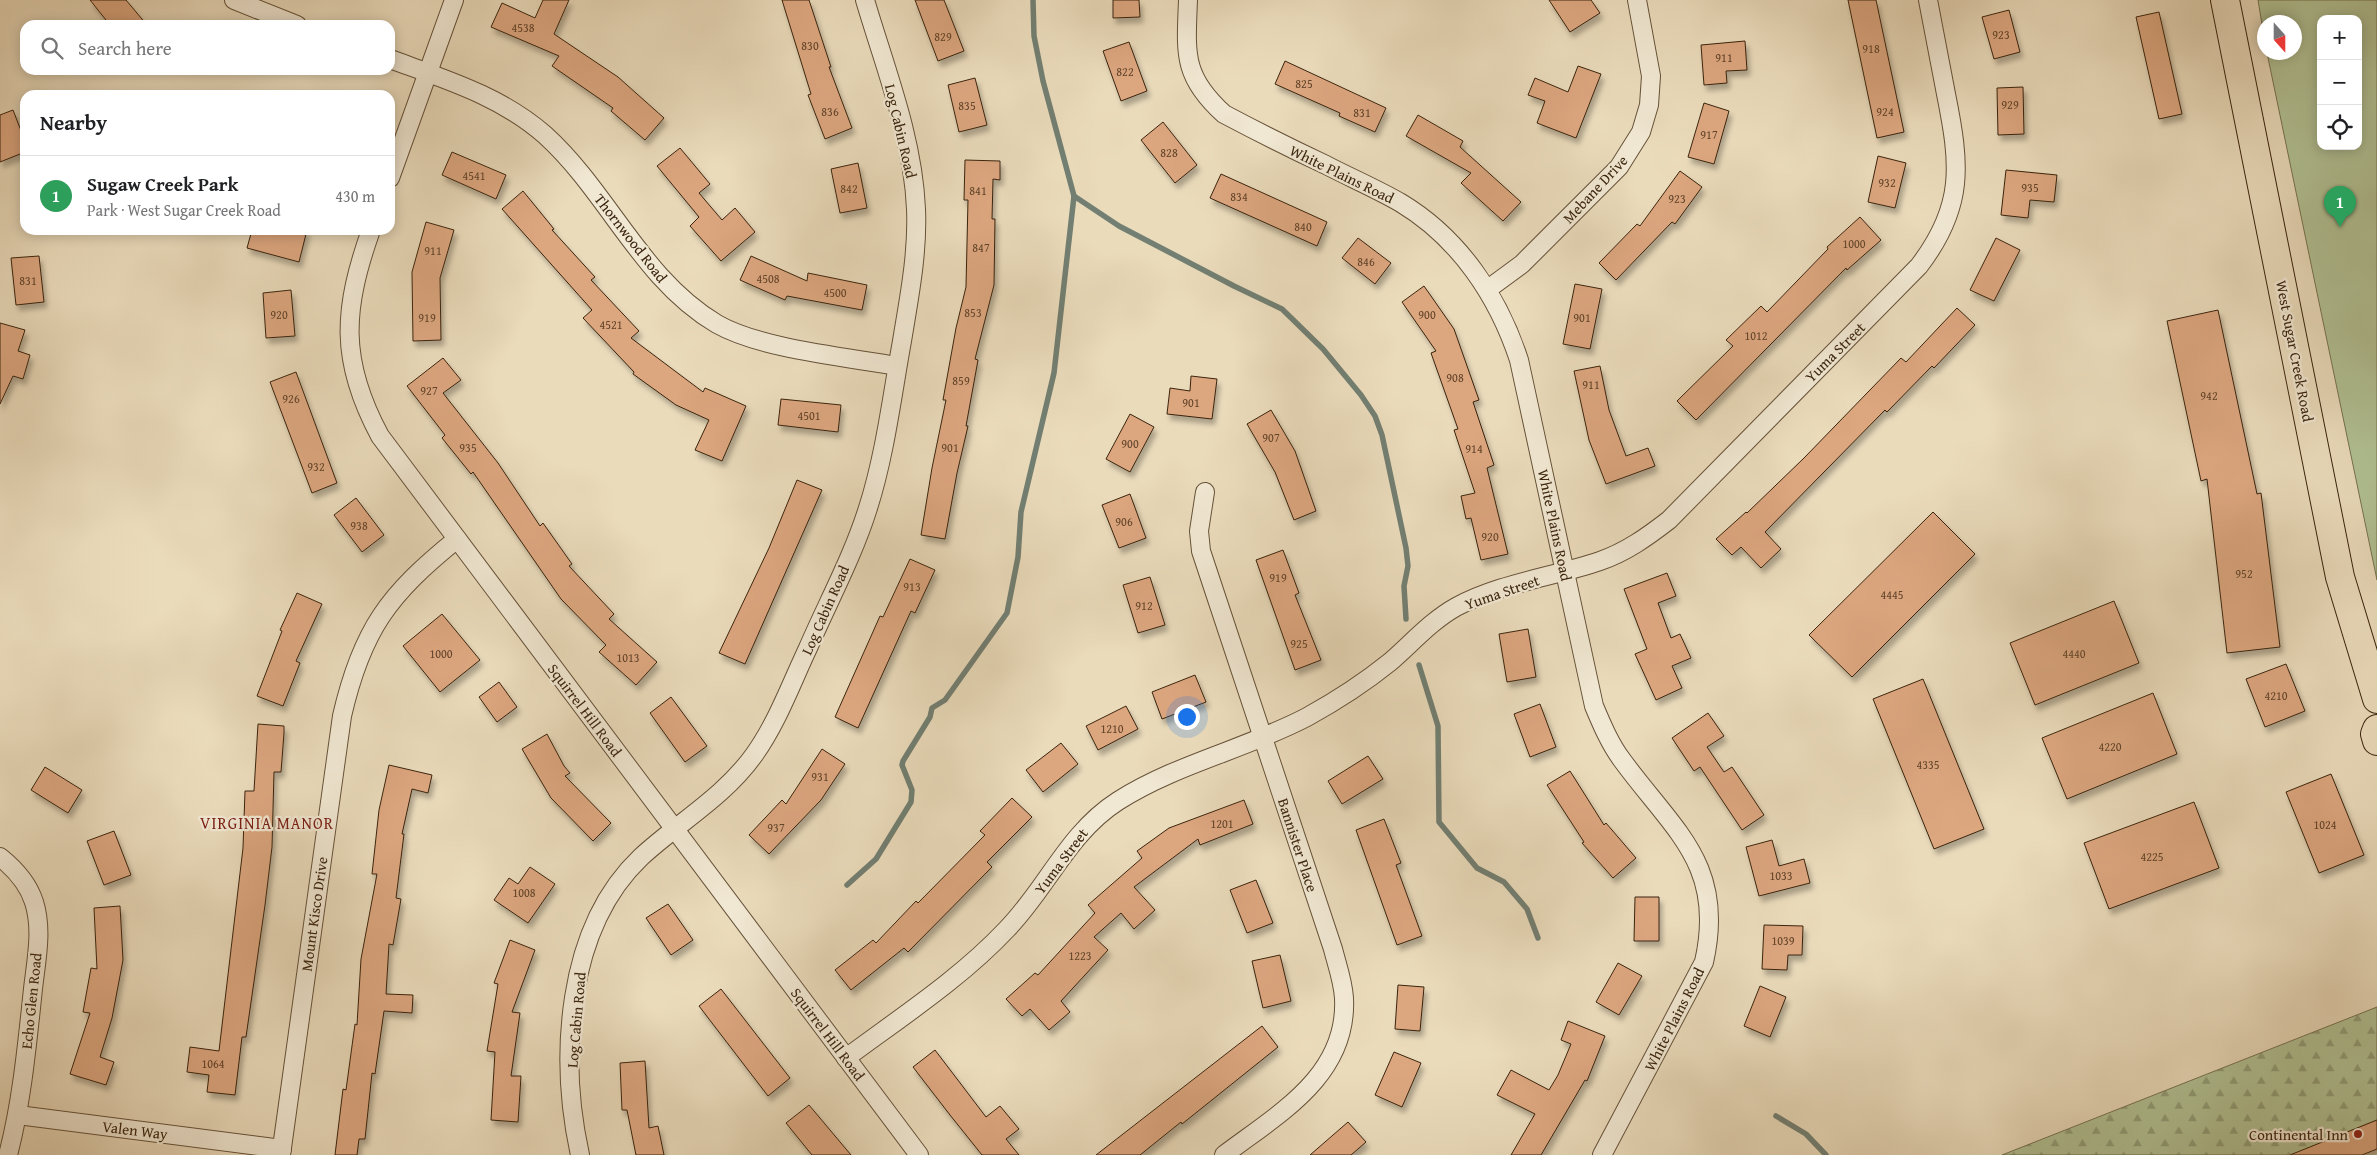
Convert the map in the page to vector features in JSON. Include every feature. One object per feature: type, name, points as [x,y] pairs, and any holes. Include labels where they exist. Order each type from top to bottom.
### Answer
[{"type":"main road","name":"West Sugar Creek Road","points":[[2225,0],[2340,577],[2377,699]]},
{"type":"main road","points":[[2377,729],[2374,734],[2377,741]]},
{"type":"street","points":[[234,0],[284,20]]},
{"type":"street","points":[[395,164],[454,0]]},
{"type":"street","name":"Log Cabin Road","points":[[580,1155],[573,1108],[570,1058],[576,988],[585,948],[599,914],[624,877],[641,858],[729,786],[754,755],[774,721],[858,535],[876,482],[897,366],[916,241],[916,208],[912,164],[902,122],[865,0]]},
{"type":"street","name":"White Plains Road","points":[[1188,0],[1186,51],[1188,61],[1196,82],[1208,99],[1224,114],[1384,194],[1418,214],[1462,254],[1488,289],[1512,339],[1519,360],[1594,706],[1603,727],[1621,759],[1692,849],[1703,874],[1708,894],[1711,921],[1708,944],[1698,974],[1602,1155]]},
{"type":"street","name":"Mebane Drive","points":[[1488,289],[1522,264],[1619,167],[1641,132],[1649,105],[1651,76],[1637,0]]},
{"type":"street","name":"Yuma Street","points":[[846,1058],[948,982],[990,947],[1036,895],[1063,853],[1078,835],[1117,802],[1148,784],[1304,718],[1348,694],[1392,660],[1427,628],[1456,608],[1484,595],[1602,560],[1642,542],[1669,520],[1919,266],[1934,247],[1947,221],[1955,192],[1957,148],[1928,0]]},
{"type":"street","name":"Thornwood Road","points":[[395,61],[479,92],[514,111],[545,135],[572,163],[654,271],[677,296],[718,324],[743,336],[794,348],[897,366]]},
{"type":"street","name":"Squirrel Hill Road","points":[[369,235],[350,300],[351,350],[358,386],[380,436],[919,1155]]},
{"type":"street","name":"Bannister Place","points":[[1205,492],[1199,531],[1202,550],[1333,949],[1342,983],[1344,1011],[1335,1051],[1317,1080],[1302,1096],[1224,1155]]},
{"type":"street","name":"Mount Kisco Drive","points":[[282,1152],[342,716],[351,676],[364,643],[382,612],[405,584],[457,539]]},
{"type":"street","name":"Echo Glen Road","points":[[0,857],[19,874],[30,892],[38,923],[28,1034],[18,1115],[8,1155]]},
{"type":"street","name":"Valen Way","points":[[18,1115],[282,1152]]},
{"type":"green space","points":[[2258,0],[2377,0],[2377,580],[2268,60],[2302,60],[2302,15],[2260,15]]},
{"type":"green space","points":[[2377,1007],[2377,1120],[2291,1155],[2002,1155]]},
{"type":"building","points":[[90,0],[126,0],[143,20],[106,20]]},
{"type":"building","points":[[543,0],[569,0],[554,34],[618,77],[664,118],[645,140],[611,111],[613,108],[552,66],[559,56],[491,27],[502,3],[535,18]]},
{"type":"building","points":[[782,0],[809,0],[831,67],[829,67],[852,128],[825,139],[808,95],[811,94]]},
{"type":"building","points":[[915,0],[944,0],[964,51],[938,61]]},
{"type":"building","points":[[1113,0],[1139,0],[1140,17],[1113,18]]},
{"type":"building","points":[[1549,0],[1591,0],[1600,13],[1570,32]]},
{"type":"building","points":[[1848,0],[1876,0],[1904,132],[1877,138]]},
{"type":"building","points":[[2009,10],[2020,52],[1994,59],[1982,17]]},
{"type":"building","points":[[2159,12],[2182,114],[2159,119],[2136,17]]},
{"type":"building","points":[[1745,41],[1747,70],[1726,71],[1727,83],[1704,85],[1701,45]]},
{"type":"building","points":[[1129,42],[1147,91],[1121,101],[1103,51]]},
{"type":"building","points":[[1285,61],[1386,108],[1375,132],[1339,116],[1340,113],[1275,84]]},
{"type":"building","points":[[1578,66],[1601,74],[1576,138],[1537,123],[1545,101],[1528,95],[1535,78],[1568,92]]},
{"type":"building","points":[[975,78],[987,125],[959,132],[948,85]]},
{"type":"building","points":[[2023,87],[2024,134],[1998,135],[1997,88]]},
{"type":"building","points":[[1704,103],[1729,111],[1714,164],[1688,157]]},
{"type":"building","points":[[13,110],[20,128],[20,154],[0,162],[0,115]]},
{"type":"building","points":[[1418,115],[1463,141],[1460,147],[1521,202],[1503,221],[1461,183],[1471,173],[1406,136]]},
{"type":"building","points":[[1163,122],[1197,165],[1175,183],[1141,140]]},
{"type":"building","points":[[680,148],[710,184],[699,193],[722,220],[735,208],[755,232],[721,261],[690,226],[699,217],[657,166]]},
{"type":"building","points":[[452,152],[506,175],[496,199],[442,175]]},
{"type":"building","points":[[1878,156],[1906,163],[1895,208],[1868,202]]},
{"type":"building","points":[[965,160],[1000,161],[1000,180],[993,179],[992,219],[995,219],[994,285],[975,359],[978,360],[966,426],[968,426],[945,539],[921,535],[946,400],[943,400],[956,328],[966,287],[968,200],[964,200]]},
{"type":"building","points":[[858,163],[867,208],[840,213],[831,169]]},
{"type":"building","points":[[2006,170],[2057,175],[2054,202],[2030,200],[2028,218],[2001,215]]},
{"type":"building","points":[[1680,171],[1702,187],[1675,224],[1672,222],[1616,280],[1599,263],[1637,224],[1640,226]]},
{"type":"building","points":[[1221,174],[1327,222],[1317,246],[1210,198]]},
{"type":"building","points":[[523,191],[554,229],[552,230],[595,277],[591,280],[639,331],[631,338],[703,392],[705,388],[746,406],[722,461],[695,450],[709,420],[676,405],[633,374],[634,372],[583,318],[592,310],[502,209]]},
{"type":"building","points":[[1860,217],[1881,240],[1847,270],[1846,268],[1696,420],[1677,401],[1733,346],[1726,340],[1761,306],[1767,312],[1828,249],[1827,247]]},
{"type":"building","points":[[426,222],[454,230],[440,278],[441,340],[413,341],[412,272]]},
{"type":"building","points":[[251,235],[306,235],[299,262],[247,248]]},
{"type":"building","points":[[1358,238],[1391,263],[1375,284],[1342,258]]},
{"type":"building","points":[[1996,238],[2020,250],[1994,301],[1970,290]]},
{"type":"building","points":[[39,256],[44,302],[16,305],[11,258]]},
{"type":"building","points":[[751,256],[807,281],[808,273],[867,285],[862,310],[787,296],[785,300],[740,280]]},
{"type":"building","points":[[1575,284],[1602,289],[1590,349],[1563,344]]},
{"type":"building","points":[[1424,286],[1454,329],[1479,400],[1473,402],[1494,465],[1487,468],[1508,554],[1481,560],[1471,518],[1466,519],[1461,496],[1475,493],[1454,430],[1458,429],[1431,353],[1436,351],[1402,302]]},
{"type":"building","points":[[291,290],[295,336],[266,338],[263,293]]},
{"type":"building","points":[[1957,308],[1975,325],[1934,368],[1932,366],[1887,412],[1885,410],[1765,532],[1781,549],[1761,568],[1741,547],[1732,555],[1716,539],[1747,513],[1804,458],[1901,358],[1906,362]]},
{"type":"building","points":[[2218,310],[2257,494],[2261,493],[2280,647],[2227,653],[2207,479],[2201,481],[2167,321]]},
{"type":"building","points":[[0,323],[25,330],[18,351],[30,355],[23,379],[13,376],[0,404]]},
{"type":"building","points":[[443,358],[461,380],[443,393],[498,463],[540,526],[543,523],[572,564],[569,566],[614,614],[609,619],[657,662],[636,685],[599,652],[606,645],[561,599],[473,472],[471,474],[442,438],[445,435],[407,386]]},
{"type":"building","points":[[1600,366],[1609,410],[1626,456],[1648,448],[1655,466],[1606,484],[1589,440],[1574,371]]},
{"type":"building","points":[[296,372],[337,483],[312,493],[270,382]]},
{"type":"building","points":[[1191,376],[1217,379],[1212,419],[1167,414],[1170,388],[1190,391]]},
{"type":"building","points":[[781,399],[841,405],[838,432],[778,425]]},
{"type":"building","points":[[1271,410],[1295,451],[1316,511],[1294,520],[1275,472],[1247,424]]},
{"type":"building","points":[[1130,414],[1154,427],[1130,472],[1106,459]]},
{"type":"building","points":[[797,480],[822,490],[745,664],[719,653],[769,548]]},
{"type":"building","points":[[1130,494],[1146,538],[1119,548],[1102,505]]},
{"type":"building","points":[[356,498],[384,535],[362,552],[334,515]]},
{"type":"building","points":[[1933,512],[1975,554],[1852,677],[1809,635]]},
{"type":"building","points":[[1283,550],[1299,593],[1295,595],[1321,660],[1295,670],[1256,560]]},
{"type":"building","points":[[910,559],[935,570],[915,613],[911,611],[858,728],[835,717],[880,616],[883,617]]},
{"type":"building","points":[[1667,573],[1676,596],[1658,603],[1671,638],[1680,634],[1691,658],[1672,666],[1682,688],[1656,700],[1635,654],[1647,649],[1624,589]]},
{"type":"building","points":[[1150,577],[1165,625],[1138,633],[1123,585]]},
{"type":"building","points":[[297,593],[322,604],[296,661],[300,663],[283,706],[257,696],[282,631],[280,630]]},
{"type":"building","points":[[2114,601],[2139,663],[2035,705],[2010,643]]},
{"type":"building","points":[[442,614],[480,660],[440,692],[403,646]]},
{"type":"building","points":[[1528,629],[1536,677],[1507,682],[1499,634]]},
{"type":"building","points":[[2286,664],[2305,711],[2265,727],[2246,679]]},
{"type":"building","points":[[1195,675],[1206,702],[1162,719],[1152,692]]},
{"type":"building","points":[[1923,679],[1984,829],[1934,849],[1873,699]]},
{"type":"building","points":[[499,682],[517,707],[497,722],[479,697]]},
{"type":"building","points":[[2153,693],[2177,754],[2067,799],[2042,738]]},
{"type":"building","points":[[671,697],[707,746],[685,762],[650,713]]},
{"type":"building","points":[[1540,704],[1556,747],[1530,757],[1514,714]]},
{"type":"building","points":[[1126,706],[1138,729],[1098,750],[1086,726]]},
{"type":"building","points":[[1708,713],[1724,736],[1707,747],[1724,772],[1732,767],[1764,815],[1742,830],[1700,767],[1694,771],[1672,738]]},
{"type":"building","points":[[258,724],[284,726],[284,733],[281,772],[274,772],[272,847],[265,905],[246,1037],[242,1037],[235,1095],[207,1092],[209,1075],[187,1072],[190,1047],[219,1051],[243,848],[245,791],[254,791]]},
{"type":"building","points":[[547,734],[564,766],[570,773],[565,776],[611,823],[593,841],[551,798],[522,749]]},
{"type":"building","points":[[1061,743],[1078,764],[1043,792],[1026,770]]},
{"type":"building","points":[[822,749],[845,764],[821,800],[769,854],[749,835],[782,800],[786,804]]},
{"type":"building","points":[[1368,756],[1383,779],[1342,804],[1328,781]]},
{"type":"building","points":[[389,765],[432,775],[428,793],[412,789],[402,834],[404,834],[396,898],[401,899],[393,945],[389,944],[386,994],[413,995],[412,1013],[384,1011],[375,1074],[372,1073],[365,1139],[359,1139],[357,1155],[335,1155],[343,1089],[346,1090],[355,1024],[357,1025],[361,959],[377,874],[372,874],[379,810]]},
{"type":"building","points":[[45,767],[82,790],[68,813],[31,790]]},
{"type":"building","points":[[1570,771],[1604,825],[1606,823],[1636,858],[1613,878],[1582,843],[1584,842],[1547,785]]},
{"type":"building","points":[[2331,774],[2364,855],[2319,873],[2286,792]]},
{"type":"building","points":[[1012,798],[1032,817],[987,862],[992,867],[908,952],[904,948],[851,990],[835,970],[873,940],[876,943],[916,901],[918,903],[985,835],[980,831]]},
{"type":"building","points":[[1244,800],[1253,824],[1200,845],[1198,839],[1134,887],[1155,910],[1134,929],[1121,913],[1094,937],[1108,950],[1061,1001],[1070,1012],[1049,1030],[1030,1009],[1022,1016],[1006,999],[1035,973],[1038,975],[1095,913],[1088,905],[1142,858],[1137,851],[1169,828]]},
{"type":"building","points":[[2194,802],[2219,868],[2109,909],[2084,843]]},
{"type":"building","points":[[1384,819],[1401,863],[1396,865],[1422,936],[1397,945],[1356,830]]},
{"type":"building","points":[[114,831],[131,875],[104,885],[87,841]]},
{"type":"building","points":[[1772,840],[1779,866],[1804,859],[1810,883],[1759,896],[1746,847]]},
{"type":"building","points":[[530,867],[555,884],[528,923],[494,900],[509,878],[518,884]]},
{"type":"building","points":[[1256,880],[1273,923],[1247,933],[1230,890]]},
{"type":"building","points":[[1635,897],[1659,897],[1659,941],[1634,941]]},
{"type":"building","points":[[668,904],[693,940],[671,955],[646,918]]},
{"type":"building","points":[[120,906],[123,960],[112,1018],[100,1057],[114,1062],[106,1085],[70,1074],[90,1013],[83,1012],[91,968],[97,969],[94,908]]},
{"type":"building","points":[[1764,925],[1803,926],[1802,955],[1788,955],[1787,970],[1762,969]]},
{"type":"building","points":[[510,940],[535,950],[512,1012],[520,1013],[511,1076],[521,1076],[518,1122],[491,1120],[495,1052],[487,1051],[498,984],[494,983]]},
{"type":"building","points":[[1280,955],[1291,1001],[1263,1008],[1252,961]]},
{"type":"building","points":[[1618,963],[1642,976],[1619,1015],[1596,1002]]},
{"type":"building","points":[[1398,985],[1424,987],[1420,1031],[1395,1029]]},
{"type":"building","points":[[1760,986],[1786,997],[1770,1037],[1744,1026]]},
{"type":"building","points":[[721,989],[790,1078],[768,1096],[699,1006]]},
{"type":"building","points":[[1568,1021],[1605,1036],[1587,1081],[1585,1080],[1541,1155],[1511,1155],[1535,1114],[1497,1095],[1511,1070],[1549,1090],[1558,1075],[1571,1044],[1561,1040]]},
{"type":"building","points":[[1262,1026],[1278,1047],[1182,1124],[1181,1122],[1140,1155],[1096,1155]]},
{"type":"building","points":[[935,1050],[986,1117],[1000,1106],[1019,1129],[1006,1139],[1019,1155],[982,1155],[950,1115],[913,1067]]},
{"type":"building","points":[[1394,1052],[1421,1063],[1402,1107],[1375,1095]]},
{"type":"building","points":[[645,1061],[649,1128],[658,1126],[664,1155],[636,1155],[627,1110],[622,1110],[620,1063]]},
{"type":"building","points":[[809,1105],[851,1155],[812,1155],[786,1123]]},
{"type":"building","name":"Continental Inn","points":[[2377,1120],[2377,1149],[2362,1155],[2290,1155]]},
{"type":"building","points":[[1348,1122],[1366,1142],[1351,1155],[1310,1155]]},
{"type":"waterway","points":[[847,885],[876,859],[911,802],[912,790],[902,765],[930,717],[932,708],[945,700],[1007,613],[1018,557],[1021,512],[1054,373],[1074,196],[1043,81],[1034,36],[1033,0]]},
{"type":"waterway","points":[[1074,196],[1119,226],[1282,309],[1323,349],[1361,395],[1375,416],[1382,435],[1406,548],[1408,566],[1404,586],[1406,619]]},
{"type":"waterway","points":[[1419,665],[1438,726],[1439,822],[1477,868],[1504,882],[1527,909],[1538,938]]},
{"type":"waterway","points":[[1776,1116],[1806,1134],[1826,1155]]},
{"type":"place","name":"Sugaw Creek Park","points":[[2340,227]]},
{"type":"place","name":"Continental Inn","points":[[2358,1134]]},
{"type":"district","name":"VIRGINIA MANOR","points":[[267,823]]}]
